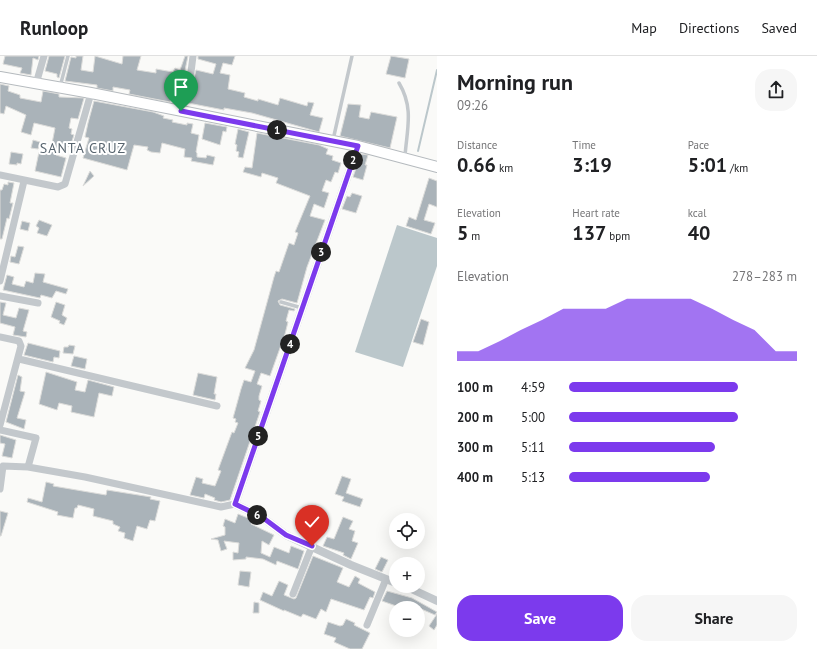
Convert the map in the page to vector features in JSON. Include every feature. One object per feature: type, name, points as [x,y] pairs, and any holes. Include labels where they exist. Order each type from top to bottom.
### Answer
[{"type":"main road","points":[[0,77],[91,93],[358,146],[437,167]]},
{"type":"street","points":[[36,84],[44,56]]},
{"type":"street","points":[[181,111],[191,72],[193,56]]},
{"type":"street","points":[[0,175],[58,187],[65,184],[91,93]]},
{"type":"street","points":[[235,504],[358,146]]},
{"type":"street","points":[[0,281],[24,181]]},
{"type":"street","points":[[0,296],[38,303]]},
{"type":"street","points":[[0,337],[21,343],[19,359],[0,425]]},
{"type":"street","points":[[19,359],[217,406]]},
{"type":"street","points":[[0,430],[12,431],[36,438],[28,467]]},
{"type":"street","points":[[0,489],[3,466],[28,467],[85,477],[222,507],[235,504],[262,517],[286,535],[389,580]]},
{"type":"street","points":[[293,594],[312,546]]},
{"type":"street","points":[[367,625],[386,579]]},
{"type":"street","points":[[419,593],[437,601]]},
{"type":"lane","points":[[60,88],[68,56]]},
{"type":"lane","points":[[332,141],[352,56]]},
{"type":"lane","points":[[399,84],[406,95],[409,107],[405,158]]},
{"type":"lane","points":[[281,302],[302,308]]},
{"type":"shaded area","points":[[397,225],[437,238],[437,266],[403,367],[355,352]]},
{"type":"building","points":[[5,56],[39,56],[38,60],[33,58],[31,75],[20,73],[22,68],[3,64]]},
{"type":"building","points":[[49,56],[65,56],[59,78],[57,77],[57,74],[45,71]]},
{"type":"building","points":[[76,56],[83,56],[81,70],[93,72],[95,56],[122,64],[123,56],[141,56],[137,70],[156,73],[156,69],[173,72],[175,68],[180,70],[185,56],[188,56],[179,99],[171,97],[170,102],[129,94],[130,90],[113,87],[113,91],[97,88],[97,85],[65,81],[71,57],[76,58]]},
{"type":"building","points":[[198,56],[235,56],[232,65],[223,63],[220,73],[230,75],[228,89],[245,93],[244,97],[258,101],[258,99],[278,105],[280,98],[307,106],[308,102],[314,103],[310,115],[323,118],[319,132],[252,113],[224,108],[224,110],[188,103],[196,70],[213,74],[216,64],[198,59]]},
{"type":"building","points":[[391,56],[409,59],[405,78],[386,74]]},
{"type":"building","points":[[0,84],[9,86],[8,91],[20,95],[20,98],[41,102],[43,91],[59,94],[59,97],[84,98],[78,119],[71,118],[69,128],[72,129],[71,134],[74,135],[70,147],[58,144],[56,155],[66,158],[61,177],[35,171],[39,152],[50,154],[55,128],[34,123],[31,135],[21,132],[26,115],[6,106],[4,114],[0,113]]},
{"type":"building","points":[[94,101],[153,112],[164,116],[163,118],[173,120],[172,122],[187,125],[187,123],[193,124],[191,133],[199,135],[196,152],[197,157],[206,158],[207,155],[215,157],[213,165],[191,161],[192,158],[184,157],[185,149],[162,143],[160,153],[147,150],[148,147],[134,145],[127,170],[83,158],[89,138],[85,137]]},
{"type":"building","points":[[348,104],[361,105],[359,117],[369,119],[371,112],[397,117],[390,148],[340,136]]},
{"type":"building","points":[[205,123],[227,127],[226,132],[223,131],[220,145],[202,139]]},
{"type":"building","points":[[238,129],[249,132],[243,158],[238,157],[239,152],[236,151],[237,145],[235,144]]},
{"type":"building","points":[[257,133],[319,145],[328,149],[326,154],[333,156],[332,160],[341,163],[338,173],[335,172],[331,182],[326,180],[322,191],[329,193],[324,208],[314,204],[310,216],[325,220],[307,267],[297,303],[282,299],[278,301],[280,305],[295,309],[294,311],[289,310],[285,334],[270,376],[261,373],[257,384],[262,386],[259,396],[259,400],[261,401],[258,411],[260,412],[230,500],[221,502],[214,500],[215,498],[205,494],[204,498],[190,495],[196,477],[203,479],[202,483],[215,486],[221,471],[218,470],[232,432],[234,433],[238,423],[235,422],[236,419],[233,418],[244,380],[251,382],[255,371],[245,368],[254,350],[274,277],[276,271],[279,272],[289,243],[294,245],[298,233],[295,232],[310,196],[276,183],[278,178],[262,173],[261,177],[243,172],[245,167],[252,168]]},
{"type":"building","points":[[33,140],[40,142],[38,149],[31,148]]},
{"type":"building","points":[[11,152],[23,154],[21,164],[9,164]]},
{"type":"building","points":[[361,154],[368,155],[363,180],[353,177]]},
{"type":"building","points":[[90,171],[94,176],[83,186]]},
{"type":"building","points":[[429,178],[437,181],[437,207],[429,204],[424,220],[435,223],[431,234],[406,226],[409,217],[416,220]]},
{"type":"building","points":[[8,182],[14,183],[10,203],[13,203],[9,219],[7,218],[2,239],[0,239],[0,190],[2,190],[4,184],[8,185]]},
{"type":"building","points":[[352,193],[362,196],[356,213],[342,209],[347,196],[350,197]]},
{"type":"building","points":[[39,220],[52,225],[47,236],[37,233],[39,228],[36,226]]},
{"type":"building","points":[[22,221],[30,223],[28,231],[20,229]]},
{"type":"building","points":[[18,246],[24,247],[19,264],[10,262],[11,256],[15,257]]},
{"type":"building","points":[[35,273],[45,274],[43,282],[68,289],[66,294],[56,291],[52,298],[41,295],[40,298],[3,290],[7,275],[14,277],[12,284],[24,287],[26,281],[33,283]]},
{"type":"building","points":[[0,302],[6,303],[3,315],[16,318],[19,308],[29,310],[23,331],[27,332],[26,337],[13,335],[15,327],[0,323]]},
{"type":"building","points":[[56,302],[65,305],[62,315],[67,318],[64,325],[59,323],[60,321],[51,317]]},
{"type":"building","points":[[421,319],[429,322],[423,345],[413,342]]},
{"type":"building","points":[[28,343],[60,351],[59,358],[54,357],[53,362],[24,355]]},
{"type":"building","points":[[69,345],[75,346],[73,354],[63,353],[64,347],[68,347]]},
{"type":"building","points":[[74,356],[87,359],[85,369],[71,366]]},
{"type":"building","points":[[46,372],[77,382],[75,390],[85,392],[88,380],[114,387],[112,396],[99,393],[94,417],[71,412],[72,406],[59,403],[57,410],[39,404]]},
{"type":"building","points":[[198,373],[217,377],[214,394],[216,394],[215,400],[193,395]]},
{"type":"building","points":[[18,375],[22,377],[20,391],[25,392],[17,418],[26,420],[24,429],[6,422]]},
{"type":"building","points":[[0,435],[16,440],[12,458],[2,456],[5,444],[0,443]]},
{"type":"building","points":[[342,476],[351,479],[346,493],[363,499],[360,507],[342,501],[344,497],[335,494]]},
{"type":"building","points":[[46,482],[54,484],[53,486],[106,495],[107,490],[151,497],[150,499],[160,501],[155,521],[150,520],[147,529],[137,526],[133,541],[124,538],[125,533],[118,531],[120,527],[113,524],[113,521],[93,516],[94,509],[78,505],[77,508],[75,508],[73,518],[57,515],[58,512],[27,502],[28,498],[42,502]]},
{"type":"building","points":[[0,511],[8,513],[1,536],[0,536]]},
{"type":"building","points":[[238,514],[253,520],[251,524],[274,535],[269,545],[262,541],[261,553],[270,557],[274,547],[289,553],[291,546],[304,551],[298,569],[277,561],[276,565],[263,559],[246,557],[246,559],[233,560],[233,552],[238,553],[239,543],[224,541],[227,549],[221,551],[218,540],[211,539],[225,535],[225,527],[223,526],[225,519],[235,523]]},
{"type":"building","points":[[343,517],[353,521],[349,529],[355,531],[352,541],[358,543],[351,559],[343,555],[344,553],[323,546],[327,537],[334,539]]},
{"type":"building","points":[[313,556],[343,568],[337,582],[349,587],[355,576],[360,579],[358,583],[375,592],[373,598],[370,597],[364,610],[331,599],[326,612],[321,609],[316,619],[303,614],[301,617],[260,600],[263,592],[272,596],[279,581],[288,585],[284,595],[294,599],[296,598]]},
{"type":"building","points":[[381,557],[388,560],[382,572],[375,569]]},
{"type":"building","points":[[240,571],[251,572],[249,587],[238,585]]},
{"type":"building","points":[[387,591],[389,593],[412,598],[417,601],[389,601],[389,603],[382,601]]},
{"type":"building","points":[[254,602],[259,603],[259,613],[253,613]]},
{"type":"building","points":[[425,605],[437,612],[435,615],[425,611]]},
{"type":"building","points":[[437,614],[437,625],[434,630],[429,626]]},
{"type":"building","points":[[346,619],[370,633],[362,649],[350,649],[334,642],[336,638],[324,634],[328,622],[340,626],[343,625]]},
{"type":"waterway","points":[[418,151],[437,70]]},
{"type":"district","name":"SANTA CRUZ","points":[[83,148]]},
{"type":"route","points":[[181,111],[358,146],[235,504],[236,506],[262,517],[286,535],[312,546]]}]
